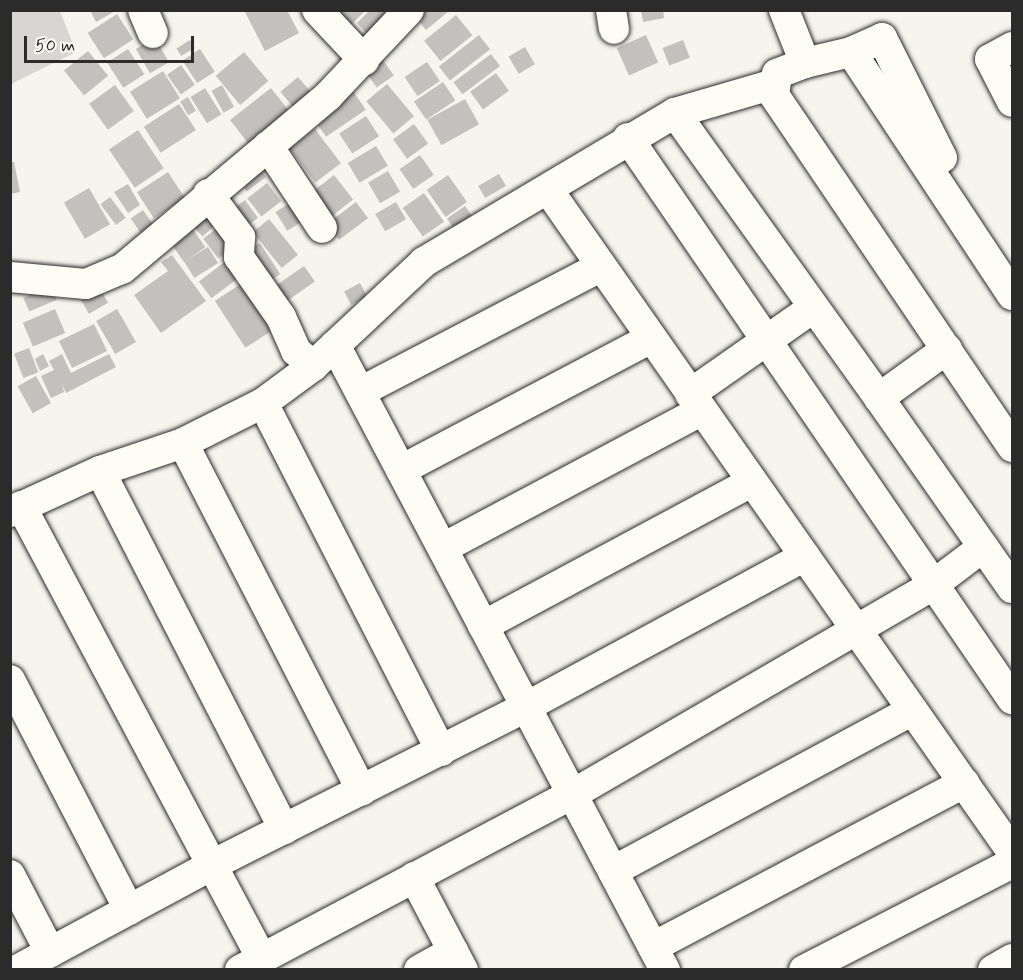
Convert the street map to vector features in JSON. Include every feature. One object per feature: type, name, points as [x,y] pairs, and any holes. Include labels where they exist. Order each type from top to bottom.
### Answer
[{"type":"street","points":[[317,10],[364,60]]},
{"type":"street","points":[[10,277],[51,283],[98,282],[122,269],[208,194],[268,146],[364,60],[409,10]]},
{"type":"street","points":[[784,10],[805,63]]},
{"type":"street","points":[[1012,47],[990,59],[1012,102]]},
{"type":"street","points":[[1012,295],[998,268],[852,52],[805,63],[777,74],[774,95],[1012,447]]},
{"type":"street","points":[[774,84],[675,113],[628,138],[549,191],[424,262],[313,366],[263,403],[183,442],[100,471],[16,509],[210,867],[254,965],[414,877],[573,794],[857,631],[933,585],[983,547]]},
{"type":"street","points":[[675,113],[1012,588]]},
{"type":"street","points":[[628,138],[933,585],[1010,689]]},
{"type":"street","points":[[268,146],[322,228]]},
{"type":"street","points":[[549,191],[600,267],[1012,852]]},
{"type":"street","points":[[208,194],[240,237],[239,257],[281,317],[296,351],[313,366]]},
{"type":"street","points":[[360,392],[600,267]]},
{"type":"street","points":[[443,548],[696,402],[767,341],[813,308]]},
{"type":"street","points":[[401,470],[651,338]]},
{"type":"street","points":[[335,345],[659,958],[964,783]]},
{"type":"street","points":[[879,398],[947,349]]},
{"type":"street","points":[[263,403],[441,751]]},
{"type":"street","points":[[183,442],[362,791]]},
{"type":"street","points":[[100,471],[284,829]]},
{"type":"street","points":[[483,626],[752,482]]},
{"type":"street","points":[[17,969],[210,867],[526,707],[805,556]]},
{"type":"street","points":[[10,680],[129,910]]},
{"type":"street","points":[[613,871],[913,710]]},
{"type":"street","points":[[804,969],[1012,863]]},
{"type":"street","points":[[10,875],[50,952]]},
{"type":"street","points":[[414,877],[458,960],[419,969]]},
{"type":"street","points":[[993,969],[1012,959]]},
{"type":"shaded area","points":[[11,10],[60,11],[76,52],[11,84]]},
{"type":"building","points":[[90,10],[117,10],[96,22]]},
{"type":"building","points":[[244,10],[287,10],[299,33],[265,51]]},
{"type":"building","points":[[337,10],[366,10],[345,31]]},
{"type":"building","points":[[370,10],[396,10],[369,36],[357,23]]},
{"type":"building","points":[[419,10],[450,10],[426,30],[414,15]]},
{"type":"building","points":[[641,10],[663,10],[664,18],[643,22]]},
{"type":"building","points":[[117,14],[133,39],[104,58],[88,33]]},
{"type":"building","points":[[456,15],[472,35],[440,61],[424,41]]},
{"type":"building","points":[[479,35],[490,49],[450,81],[439,66]]},
{"type":"building","points":[[646,35],[658,62],[629,75],[617,48]]},
{"type":"building","points":[[155,38],[169,62],[150,73],[136,49]]},
{"type":"building","points":[[190,40],[195,48],[181,56],[176,48]]},
{"type":"building","points":[[683,40],[690,58],[669,66],[662,48]]},
{"type":"building","points":[[525,47],[535,64],[519,74],[509,56]]},
{"type":"building","points":[[128,49],[144,74],[123,88],[107,63]]},
{"type":"building","points":[[200,49],[215,72],[197,83],[182,60]]},
{"type":"building","points":[[88,51],[108,76],[84,95],[64,71]]},
{"type":"building","points":[[244,52],[268,81],[240,105],[216,76]]},
{"type":"building","points":[[491,54],[500,66],[462,94],[453,82]]},
{"type":"building","points":[[383,60],[394,76],[377,88],[366,72]]},
{"type":"building","points":[[427,62],[440,81],[417,96],[405,77]]},
{"type":"building","points":[[181,65],[195,85],[181,94],[167,75]]},
{"type":"building","points":[[163,71],[180,98],[147,119],[130,92]]},
{"type":"building","points":[[496,73],[509,91],[483,110],[470,92]]},
{"type":"building","points":[[298,77],[313,95],[295,109],[280,92]]},
{"type":"building","points":[[443,82],[455,100],[426,120],[414,102]]},
{"type":"building","points":[[387,84],[414,116],[393,134],[366,101]]},
{"type":"building","points":[[115,85],[134,111],[108,130],[89,104]]},
{"type":"building","points":[[222,85],[234,107],[224,113],[212,91]]},
{"type":"building","points":[[349,85],[366,110],[326,137],[309,112]]},
{"type":"building","points":[[205,88],[221,114],[207,123],[191,97]]},
{"type":"building","points":[[271,88],[291,114],[250,146],[230,120]]},
{"type":"building","points":[[188,97],[196,111],[188,115],[180,102]]},
{"type":"building","points":[[465,99],[479,124],[441,145],[427,120]]},
{"type":"building","points":[[179,104],[196,130],[161,153],[144,127]]},
{"type":"building","points":[[366,116],[379,136],[352,154],[339,133]]},
{"type":"building","points":[[414,124],[428,143],[407,159],[393,139]]},
{"type":"building","points":[[315,129],[341,163],[315,183],[289,148]]},
{"type":"building","points":[[138,130],[164,168],[135,188],[109,150]]},
{"type":"building","points":[[376,146],[388,166],[360,183],[348,163]]},
{"type":"building","points":[[420,155],[434,175],[413,189],[400,169]]},
{"type":"building","points":[[254,161],[266,177],[247,191],[235,175]]},
{"type":"building","points":[[10,162],[14,162],[20,192],[10,194]]},
{"type":"building","points":[[388,171],[400,192],[380,203],[368,183]]},
{"type":"building","points":[[168,172],[185,198],[154,218],[137,192]]},
{"type":"building","points":[[499,174],[506,186],[485,198],[478,186]]},
{"type":"building","points":[[334,175],[353,199],[324,222],[305,198]]},
{"type":"building","points":[[448,175],[467,202],[446,217],[427,190]]},
{"type":"building","points":[[267,183],[281,201],[261,217],[247,198]]},
{"type":"building","points":[[128,184],[140,205],[128,213],[114,192]]},
{"type":"building","points":[[89,188],[110,224],[85,239],[64,202]]},
{"type":"building","points":[[424,193],[444,222],[423,237],[403,208]]},
{"type":"building","points":[[110,197],[126,218],[116,225],[100,204]]},
{"type":"building","points":[[245,200],[258,218],[239,232],[226,214]]},
{"type":"building","points":[[205,202],[221,220],[202,237],[186,219]]},
{"type":"building","points":[[356,202],[368,218],[339,240],[327,224]]},
{"type":"building","points":[[396,202],[406,219],[385,231],[375,214]]},
{"type":"building","points":[[290,203],[302,222],[287,231],[276,212]]},
{"type":"building","points":[[465,206],[472,216],[454,228],[447,219]]},
{"type":"building","points":[[143,210],[155,227],[143,236],[131,219]]},
{"type":"building","points":[[269,219],[298,255],[282,268],[253,232]]},
{"type":"building","points":[[187,221],[205,247],[184,262],[166,236]]},
{"type":"building","points":[[224,223],[239,243],[218,259],[203,239]]},
{"type":"building","points":[[260,243],[280,274],[262,286],[242,255]]},
{"type":"building","points":[[208,247],[218,263],[194,278],[184,262]]},
{"type":"building","points":[[172,255],[206,301],[161,333],[134,295],[168,271],[161,262]]},
{"type":"building","points":[[230,258],[243,275],[211,298],[199,281]]},
{"type":"building","points":[[304,266],[315,282],[278,307],[267,292]]},
{"type":"building","points":[[250,278],[280,325],[245,348],[215,301]]},
{"type":"building","points":[[360,283],[367,296],[351,305],[344,291]]},
{"type":"building","points":[[51,286],[57,300],[29,312],[23,298]]},
{"type":"building","points":[[100,289],[108,303],[89,314],[81,300]]},
{"type":"building","points":[[55,309],[65,333],[33,347],[23,323]]},
{"type":"building","points":[[117,309],[136,342],[115,354],[96,321]]},
{"type":"building","points":[[94,324],[107,351],[72,368],[59,341]]},
{"type":"building","points":[[29,348],[38,372],[23,378],[14,354]]},
{"type":"building","points":[[43,354],[49,366],[40,371],[35,359]]},
{"type":"building","points":[[62,354],[71,373],[109,354],[116,367],[66,393],[62,384],[64,392],[51,398],[41,376],[54,370],[49,361]]},
{"type":"building","points":[[36,376],[51,403],[33,413],[18,386]]}]
